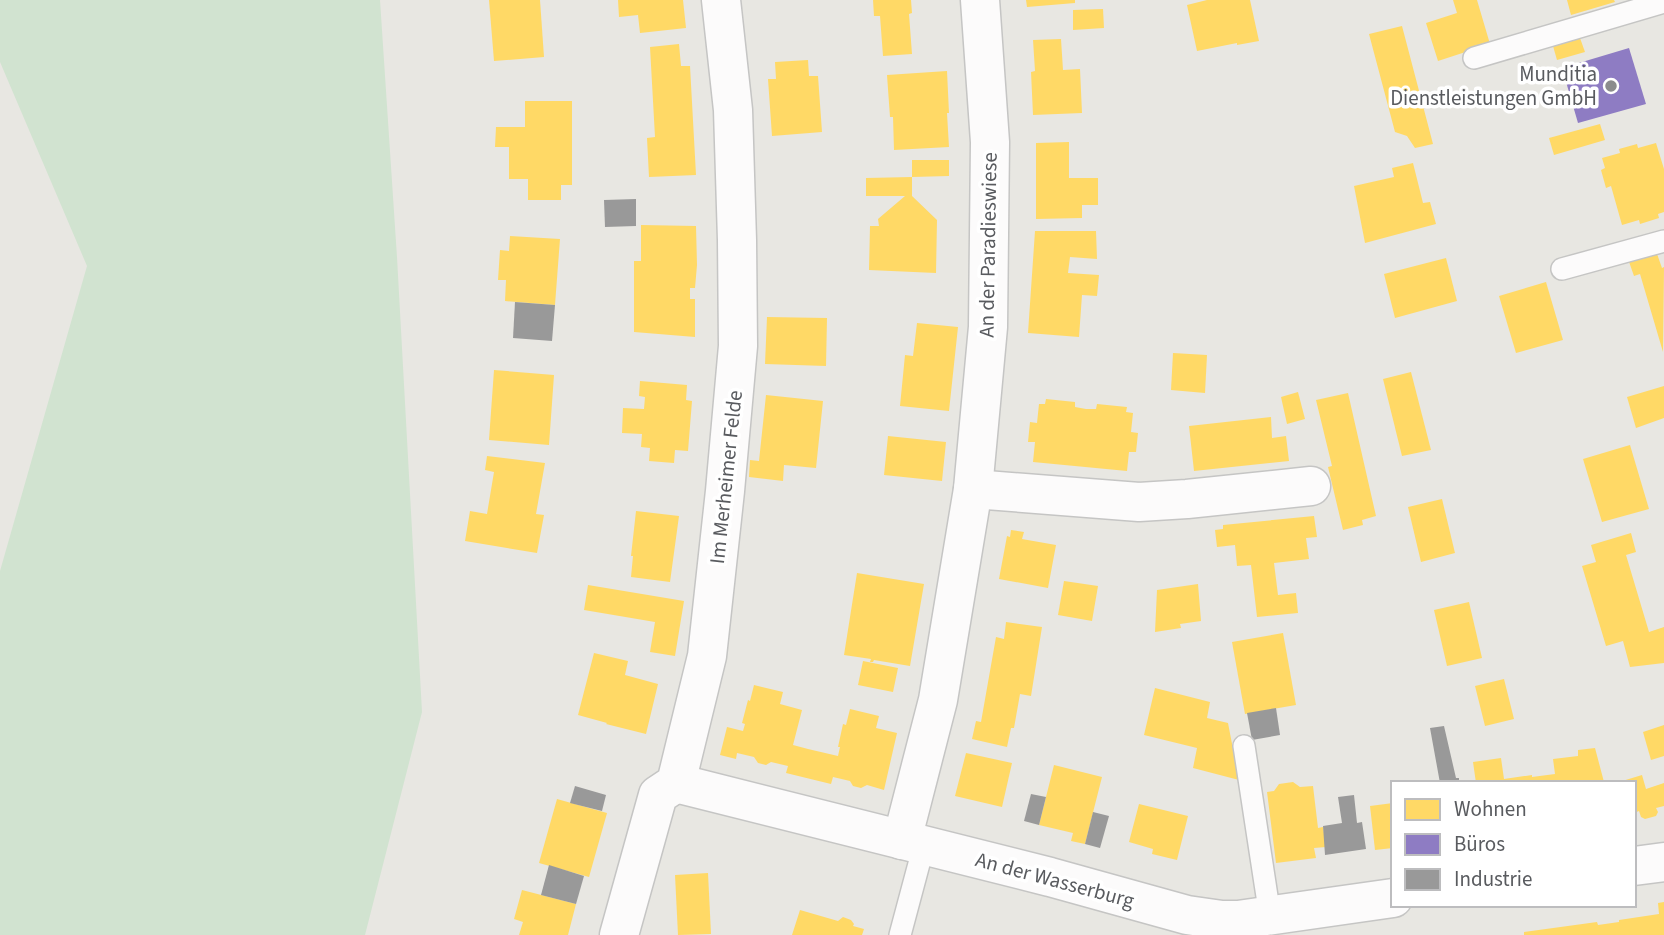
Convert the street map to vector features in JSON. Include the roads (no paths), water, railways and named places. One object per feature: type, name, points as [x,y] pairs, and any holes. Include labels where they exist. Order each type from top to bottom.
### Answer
[{"type":"street","name":"Im Merheimer Felde","points":[[619,935],[658,795],[676,783],[707,656],[725,491],[737,356],[737,240],[733,110],[721,0]]},
{"type":"street","name":"An der Paradieswiese","points":[[913,843],[973,489],[988,327],[989,142],[980,0]]},
{"type":"street","points":[[973,489],[1139,502],[1311,486]]},
{"type":"street","name":"An der Wasserburg","points":[[676,783],[1050,877],[1185,925],[1391,898]]},
{"type":"street","points":[[1636,866],[1664,862]]},
{"type":"lane","points":[[1474,58],[1664,2]]},
{"type":"lane","points":[[1562,269],[1664,241]]},
{"type":"lane","points":[[1244,747],[1270,916]]},
{"type":"lane","points":[[900,935],[913,843]]},
{"type":"place","name":"Munditia Dienstleistungen GmbH","points":[[1611,86]]}]
